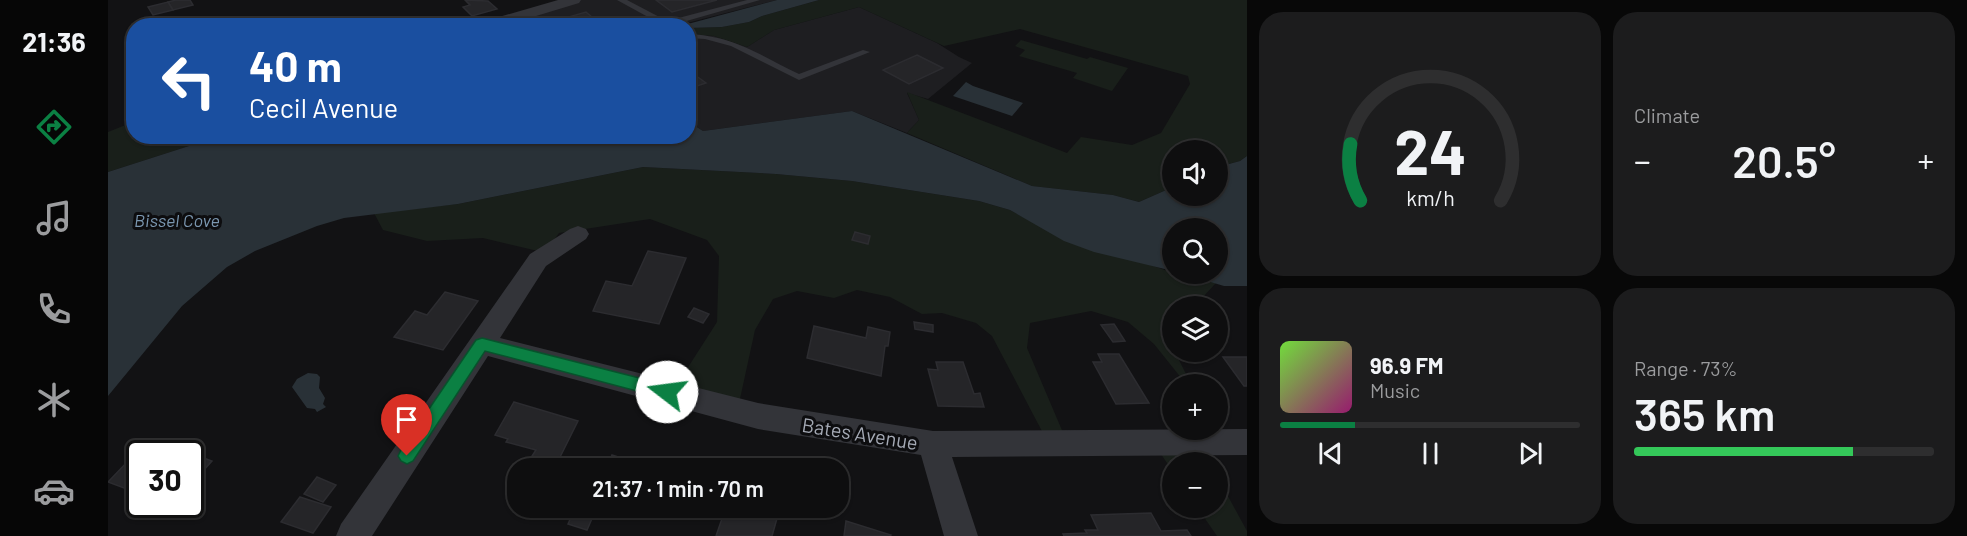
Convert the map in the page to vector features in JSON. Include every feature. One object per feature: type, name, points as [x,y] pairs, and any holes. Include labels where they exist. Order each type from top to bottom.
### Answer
[{"type":"street","points":[[512,18],[574,0]]},
{"type":"street","points":[[353,536],[537,260],[578,234]]},
{"type":"street","name":"Bates Avenue","points":[[482,344],[758,416],[933,444],[1198,444],[1247,441]]},
{"type":"street","points":[[933,444],[961,536]]},
{"type":"lane","points":[[621,0],[651,18]]},
{"type":"lane","points":[[685,18],[756,0]]},
{"type":"lane","points":[[696,36],[709,36],[746,47],[780,69],[799,77],[866,52]]},
{"type":"shaded area","points":[[562,0],[777,0],[696,21],[696,18],[499,18]]},
{"type":"shaded area","points":[[819,0],[1247,0],[1247,156],[1228,164],[1228,140],[1162,140],[1162,192],[1139,202],[1113,195],[1032,186],[907,133],[919,120],[907,92],[1067,153],[1081,137],[1132,145],[1161,133],[1190,84],[1188,76],[1020,29],[944,46],[859,7],[774,30],[747,47],[714,36],[696,35],[696,28],[722,27],[749,22],[762,16]]},
{"type":"shaded area","points":[[859,7],[937,43],[972,63],[928,99],[907,93],[919,120],[907,133],[852,111],[703,131],[696,126],[696,35],[714,36],[747,47],[774,30]]},
{"type":"shaded area","points":[[1021,40],[1128,68],[1112,91],[1073,78],[1077,73],[1019,56],[1025,50],[1015,46]]},
{"type":"shaded area","points":[[126,125],[126,144],[195,144],[108,172],[108,132]]},
{"type":"shaded area","points":[[643,167],[776,174],[852,181],[979,201],[1010,210],[1034,223],[1162,269],[1162,284],[1215,284],[1204,296],[1162,296],[1162,354],[1128,322],[1091,311],[1030,323],[1027,348],[1067,442],[1045,437],[992,336],[976,323],[942,313],[922,314],[890,297],[857,290],[834,298],[797,291],[773,299],[755,330],[738,408],[676,386],[717,322],[719,256],[707,240],[650,219],[559,233],[546,251],[538,251],[483,238],[427,241],[383,230],[374,213],[458,204]]},
{"type":"shaded area","points":[[1168,362],[1180,362],[1186,374],[1178,374]]},
{"type":"shaded area","points":[[1157,448],[1201,448],[1203,452],[1162,452],[1162,456]]},
{"type":"shaded area","points":[[1228,496],[1247,531],[1247,536],[1217,536],[1205,518],[1228,518]]},
{"type":"water","points":[[777,0],[819,0],[762,16],[749,22],[722,27],[696,28],[696,22]]},
{"type":"water","points":[[966,82],[1023,103],[1012,116],[953,96]]},
{"type":"water","name":"Bissel Cove","points":[[852,111],[1032,186],[1113,195],[1139,202],[1162,192],[1162,206],[1228,206],[1228,164],[1247,156],[1247,286],[1217,284],[1228,284],[1228,218],[1162,218],[1162,268],[1094,252],[1064,241],[1010,210],[979,201],[852,181],[776,174],[643,167],[458,204],[344,218],[317,226],[255,251],[227,267],[182,306],[108,396],[108,172],[195,144],[696,144],[696,126],[703,131]]},
{"type":"water","points":[[308,373],[317,374],[320,377],[319,388],[325,398],[323,404],[326,407],[317,412],[315,409],[307,408],[292,387],[297,379]]},
{"type":"building","points":[[190,0],[193,5],[173,10],[168,2]]},
{"type":"building","points":[[465,0],[488,1],[497,9],[472,16],[463,7],[470,5]]},
{"type":"building","points":[[656,0],[717,0],[672,12]]},
{"type":"building","points":[[168,2],[173,10],[153,15],[148,7]]},
{"type":"building","points":[[586,12],[593,18],[565,18]]},
{"type":"building","points":[[917,55],[943,68],[909,84],[883,70]]},
{"type":"building","points":[[696,76],[706,83],[696,86]]},
{"type":"building","points":[[855,232],[870,236],[868,244],[852,240]]},
{"type":"building","points":[[648,251],[686,258],[659,324],[593,311],[606,281],[632,286]]},
{"type":"building","points":[[445,292],[478,301],[443,350],[394,337],[415,311],[427,315]]},
{"type":"building","points":[[694,308],[709,314],[703,323],[688,317]]},
{"type":"building","points":[[914,322],[933,325],[933,332],[915,329]]},
{"type":"building","points":[[1114,324],[1125,341],[1113,342],[1101,325]]},
{"type":"building","points":[[814,326],[866,338],[868,327],[890,332],[888,346],[885,346],[881,376],[807,358]]},
{"type":"building","points":[[1098,354],[1119,354],[1149,403],[1116,404],[1093,362],[1102,362]]},
{"type":"building","points":[[1228,357],[1247,357],[1247,386],[1244,386],[1227,362]]},
{"type":"building","points":[[936,362],[963,362],[974,394],[980,393],[984,407],[938,406],[928,369],[938,370]]},
{"type":"building","points":[[514,402],[578,421],[560,458],[532,456],[536,450],[506,442],[508,439],[495,435]]},
{"type":"building","points":[[204,458],[212,461],[204,470]]},
{"type":"building","points":[[126,463],[126,489],[108,482]]},
{"type":"building","points":[[317,477],[336,485],[323,502],[304,494]]},
{"type":"building","points":[[300,497],[331,507],[313,533],[281,522]]},
{"type":"building","points":[[1151,513],[1161,531],[1187,530],[1191,536],[1064,536],[1063,534],[1098,530],[1091,515]]},
{"type":"building","points":[[571,518],[592,518],[587,530],[568,524]]},
{"type":"building","points":[[722,518],[777,518],[772,536],[716,536]]},
{"type":"building","points":[[846,521],[891,535],[844,536]]},
{"type":"route","points":[[407,456],[482,344],[667,392]]}]
